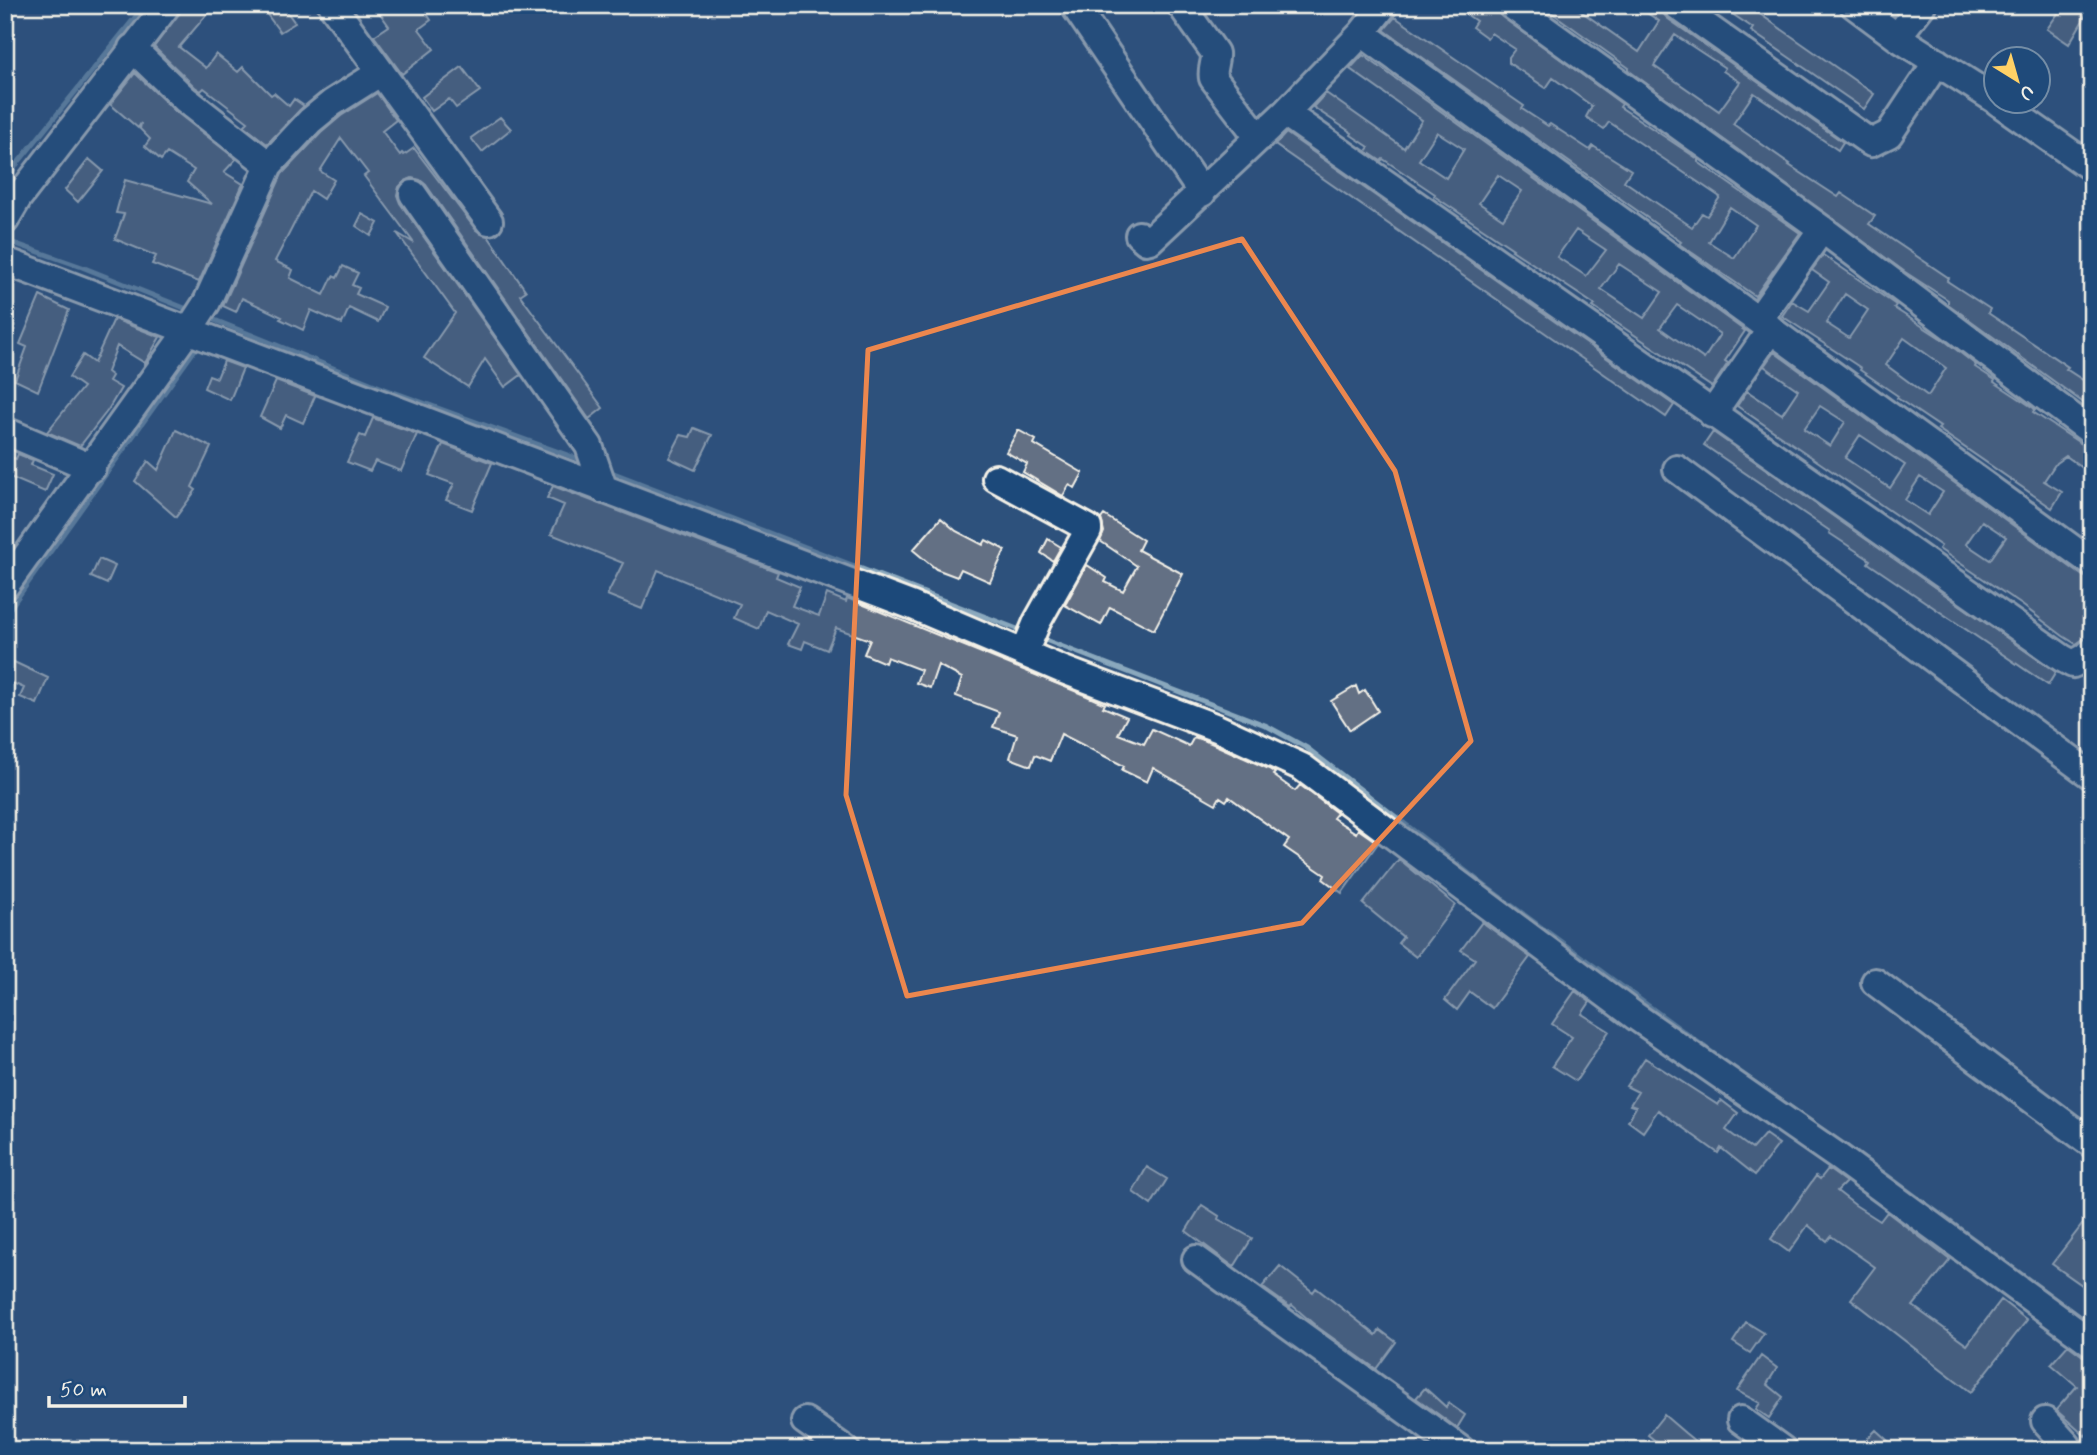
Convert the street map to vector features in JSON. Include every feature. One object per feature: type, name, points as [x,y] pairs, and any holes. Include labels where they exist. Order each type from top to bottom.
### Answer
[{"type":"street","points":[[5,220],[18,198],[167,5]]},
{"type":"street","points":[[332,5],[489,221]]},
{"type":"street","points":[[1074,5],[1202,192]]},
{"type":"street","points":[[1181,5],[1214,54],[1213,78],[1259,138]]},
{"type":"street","points":[[1511,5],[1822,229],[2092,432]]},
{"type":"street","points":[[1676,5],[1871,143],[1889,134],[1937,62]]},
{"type":"street","points":[[1854,5],[1897,37],[1982,91]]},
{"type":"street","points":[[1897,37],[1922,5]]},
{"type":"street","points":[[1139,235],[1150,240],[1259,138],[1368,17],[1765,325],[2092,563]]},
{"type":"street","points":[[132,48],[186,99],[269,165]]},
{"type":"street","points":[[5,586],[92,468],[111,437],[200,326],[269,165],[310,121],[332,103],[382,72]]},
{"type":"street","points":[[1284,113],[2062,658],[2073,664],[2092,651]]},
{"type":"street","points":[[2018,116],[2092,168]]},
{"type":"street","points":[[412,194],[589,446],[603,489]]},
{"type":"street","points":[[1712,414],[1822,229]]},
{"type":"street","points":[[5,261],[200,326],[603,489],[913,606],[1030,640],[1302,767],[1635,1016],[1837,1156],[2092,1343]]},
{"type":"street","points":[[5,431],[92,468]]},
{"type":"street","points":[[1677,469],[2092,776]]},
{"type":"street","points":[[996,478],[1088,528],[1082,546],[1030,640]]},
{"type":"street","points":[[1875,982],[2092,1144]]},
{"type":"street","points":[[1196,1259],[1461,1450]]},
{"type":"street","points":[[1741,1420],[1783,1450]]},
{"type":"street","points":[[805,1421],[846,1450]]},
{"type":"street","points":[[2045,1421],[2067,1445],[2067,1450]]},
{"type":"highlighted area","points":[[1242,239],[1395,471],[1471,741],[1302,923],[907,996],[846,795],[868,350]]},
{"type":"building","points":[[185,5],[215,5],[179,47],[206,68],[216,54],[238,72],[243,67],[271,95],[274,93],[289,106],[294,99],[304,106],[267,144],[244,126],[248,122],[204,88],[201,91],[195,87],[154,47]]},
{"type":"building","points":[[260,5],[282,5],[295,23],[280,32]]},
{"type":"building","points":[[374,5],[421,5],[431,20],[419,29],[434,49],[402,74],[374,36],[389,26]]},
{"type":"building","points":[[1453,5],[1487,5],[1622,104],[1620,107],[1698,159],[1698,162],[1800,233],[1755,296],[1384,30],[1395,17],[1524,106],[1522,109],[1548,126],[1550,124],[1590,150],[1593,146],[1631,170],[1624,181],[1692,227],[1702,213],[1707,216],[1720,197],[1609,122],[1604,129],[1586,117],[1592,106],[1553,78],[1546,88],[1509,63],[1509,57],[1515,49],[1491,33],[1487,38],[1472,27],[1476,21]],"holes":[[[1730,207],[1756,225],[1734,258],[1709,242]]]},
{"type":"building","points":[[1541,5],[1572,5],[1639,52],[1659,21],[1635,5],[1661,5],[1667,18],[1843,142],[1838,150],[1754,93],[1733,124],[1838,197],[1841,193],[1875,216],[1869,224],[1949,278],[1947,281],[1990,309],[1988,313],[2092,386],[2092,409],[1948,304],[1948,300],[1905,272],[1628,70],[1629,68]],"holes":[[[1675,35],[1725,68],[1723,71],[1740,82],[1719,111],[1654,66]]]},
{"type":"building","points":[[1719,5],[1747,5],[1874,94],[1864,109],[1751,31],[1753,28]]},
{"type":"building","points":[[2064,5],[2092,5],[2069,44],[2047,29]]},
{"type":"building","points":[[1363,55],[1745,331],[1712,387],[1593,307],[1595,305],[1434,196],[1435,194],[1383,159],[1381,161],[1366,151],[1369,147],[1313,107],[1326,93],[1404,148],[1422,120],[1350,69]],"holes":[[[1437,132],[1464,149],[1446,178],[1419,160]],[[1498,175],[1522,191],[1503,219],[1479,203]],[[1576,230],[1606,250],[1586,276],[1557,257]],[[1619,264],[1662,292],[1644,318],[1601,289]],[[1677,305],[1720,334],[1704,359],[1660,328]]]},
{"type":"building","points":[[462,67],[480,91],[456,108],[449,99],[432,111],[422,97]]},
{"type":"building","points":[[135,73],[175,111],[236,159],[224,172],[243,184],[199,282],[152,264],[156,256],[115,239],[124,214],[116,213],[125,180],[212,204],[187,182],[194,170],[167,153],[161,160],[145,146],[150,139],[140,129],[141,123],[138,128],[110,104]]},
{"type":"building","points":[[377,93],[396,120],[382,131],[400,155],[414,148],[476,230],[488,236],[526,291],[520,295],[603,408],[589,419],[426,185],[412,178],[399,187],[397,195],[400,203],[521,375],[505,387],[485,359],[468,387],[424,358],[455,313],[397,233],[414,243],[364,176],[368,173],[341,138],[320,171],[334,180],[323,199],[311,191],[275,261],[293,270],[290,278],[324,295],[333,276],[337,278],[343,266],[358,273],[352,285],[359,288],[356,294],[385,307],[378,322],[349,308],[342,324],[311,310],[303,330],[242,298],[236,312],[223,306],[282,174],[321,133],[341,116]]},
{"type":"building","points":[[500,117],[511,129],[482,152],[471,138]]},
{"type":"building","points":[[1286,133],[1674,405],[1666,417],[1275,145]]},
{"type":"building","points":[[89,159],[103,171],[78,202],[65,190]]},
{"type":"building","points":[[362,214],[378,223],[371,236],[356,226]]},
{"type":"building","points":[[1823,255],[1896,305],[1894,308],[1945,341],[1995,380],[1994,382],[2035,409],[2033,412],[2092,451],[2083,468],[2066,456],[2056,463],[2044,481],[2062,492],[2052,508],[1938,429],[1940,427],[1897,398],[1898,396],[1860,370],[1861,368],[1782,316],[1792,301],[1809,311],[1829,282],[1812,270]],"holes":[[[1845,294],[1868,310],[1849,338],[1826,323]],[[1904,338],[1946,368],[1928,396],[1886,365]]]},
{"type":"building","points":[[40,296],[69,310],[38,391],[15,380],[27,347],[20,344]]},
{"type":"building","points":[[114,319],[160,337],[145,363],[117,346],[107,372],[112,376],[109,381],[121,388],[80,446],[47,432],[83,387],[69,377],[83,355],[94,363]]},
{"type":"building","points":[[1774,352],[2083,576],[2092,579],[2092,627],[2085,638],[2076,644],[2063,636],[1939,549],[1941,546],[1737,406],[1747,391],[1782,414],[1798,390],[1764,366]],"holes":[[[1820,406],[1845,422],[1830,446],[1804,429]],[[1860,435],[1905,465],[1890,488],[1845,458]],[[1920,477],[1943,492],[1928,515],[1905,500]],[[1982,521],[2006,537],[1990,560],[1966,544]]]},
{"type":"building","points":[[224,361],[243,368],[230,400],[204,388],[209,375],[217,378]]},
{"type":"building","points":[[276,381],[315,396],[303,423],[286,415],[280,428],[260,417]]},
{"type":"building","points":[[373,418],[417,434],[401,471],[375,461],[370,471],[347,462],[360,435],[365,437]]},
{"type":"building","points":[[694,428],[712,435],[695,470],[669,458],[681,435],[690,437]]},
{"type":"building","points":[[176,430],[211,447],[192,487],[196,490],[176,517],[135,481],[148,461],[158,470]]},
{"type":"building","points":[[1018,430],[1036,440],[1034,444],[1083,473],[1075,488],[1069,485],[1063,496],[1023,472],[1027,464],[1006,452]]},
{"type":"building","points":[[1713,432],[2056,672],[2048,685],[1868,563],[1870,560],[1829,533],[1830,531],[1704,445]]},
{"type":"building","points":[[443,444],[492,463],[472,510],[446,500],[454,484],[429,475]]},
{"type":"building","points":[[18,454],[33,460],[31,465],[53,474],[45,492],[5,475],[13,458],[16,459]]},
{"type":"building","points":[[553,486],[778,572],[776,577],[800,587],[792,606],[819,616],[827,594],[846,602],[847,598],[1087,696],[1105,704],[1103,707],[1127,717],[1118,734],[1144,744],[1152,729],[1189,746],[1194,737],[1211,743],[1269,769],[1295,791],[1300,785],[1337,813],[1333,818],[1356,833],[1358,829],[1378,843],[1342,893],[1323,879],[1325,875],[1284,847],[1289,840],[1229,797],[1226,801],[1220,797],[1216,804],[1153,768],[1147,782],[1122,770],[1124,766],[1061,734],[1050,761],[1035,755],[1031,766],[1010,758],[1017,735],[993,727],[999,712],[956,696],[962,678],[938,665],[930,688],[916,683],[921,670],[887,657],[885,663],[864,654],[870,640],[836,628],[827,650],[805,641],[802,649],[788,644],[798,624],[766,610],[759,629],[734,618],[740,604],[658,570],[642,609],[607,595],[623,563],[551,534],[564,505],[547,498]]},
{"type":"building","points":[[1104,515],[1143,540],[1138,550],[1183,574],[1154,630],[1110,607],[1101,625],[1065,605],[1087,565],[1107,578],[1105,582],[1123,591],[1137,566],[1100,541],[1104,532],[1101,519]]},
{"type":"building","points":[[941,518],[956,531],[983,545],[986,540],[1005,550],[990,582],[961,569],[957,577],[936,569],[913,550]]},
{"type":"building","points":[[1048,539],[1061,547],[1053,561],[1041,553]]},
{"type":"building","points":[[99,559],[115,566],[107,584],[91,577]]},
{"type":"building","points":[[14,662],[48,678],[37,704],[20,697],[24,688],[6,680]]},
{"type":"building","points":[[1356,686],[1359,694],[1365,690],[1378,711],[1350,730],[1331,701]]},
{"type":"building","points":[[1399,859],[1455,905],[1416,957],[1398,943],[1403,937],[1363,904]]},
{"type":"building","points":[[1482,922],[1530,957],[1492,1008],[1470,992],[1457,1010],[1445,1000],[1475,959],[1461,950]]},
{"type":"building","points":[[1575,991],[1590,1002],[1582,1014],[1609,1031],[1576,1081],[1552,1066],[1572,1037],[1552,1024]]},
{"type":"building","points":[[1645,1058],[1718,1105],[1721,1100],[1738,1113],[1726,1130],[1752,1149],[1765,1134],[1779,1144],[1755,1175],[1721,1148],[1718,1153],[1658,1110],[1643,1132],[1628,1121],[1636,1107],[1630,1105],[1638,1092],[1626,1086]]},
{"type":"building","points":[[1147,1167],[1167,1179],[1151,1205],[1133,1192]]},
{"type":"building","points":[[1828,1169],[1846,1182],[1837,1191],[1855,1205],[1880,1221],[1887,1212],[1950,1260],[1913,1306],[1967,1345],[2001,1300],[2027,1320],[1971,1392],[1851,1299],[1875,1267],[1831,1236],[1827,1241],[1808,1225],[1789,1252],[1771,1239],[1816,1176],[1820,1179]]},
{"type":"building","points":[[1202,1205],[1219,1216],[1218,1219],[1252,1238],[1234,1267],[1186,1231]]},
{"type":"building","points":[[2092,1212],[2092,1271],[2082,1285],[2052,1264]]},
{"type":"building","points":[[1280,1266],[1313,1292],[1316,1288],[1376,1335],[1380,1330],[1396,1342],[1376,1369],[1316,1326],[1292,1305],[1290,1307],[1262,1287]]},
{"type":"building","points":[[1746,1322],[1764,1333],[1750,1353],[1733,1342]]},
{"type":"building","points":[[2068,1345],[2092,1359],[2092,1427],[2085,1436],[2056,1410],[2077,1386],[2051,1364]]},
{"type":"building","points":[[1761,1356],[1777,1368],[1767,1384],[1783,1397],[1769,1418],[1756,1409],[1760,1403],[1737,1391]]},
{"type":"building","points":[[1425,1388],[1446,1407],[1448,1403],[1465,1415],[1457,1428],[1416,1398]]},
{"type":"building","points":[[1664,1415],[1706,1450],[1667,1450],[1648,1435]]},
{"type":"building","points":[[1876,1430],[1898,1450],[1856,1450]]},
{"type":"waterway","points":[[5,184],[17,164],[145,5]]},
{"type":"waterway","points":[[5,240],[192,311]]},
{"type":"waterway","points":[[207,317],[385,389],[584,461]]},
{"type":"waterway","points":[[5,615],[199,344]]},
{"type":"waterway","points":[[606,470],[1025,632]]},
{"type":"waterway","points":[[1040,638],[1265,725],[1307,748],[1485,886],[2092,1326]]}]
